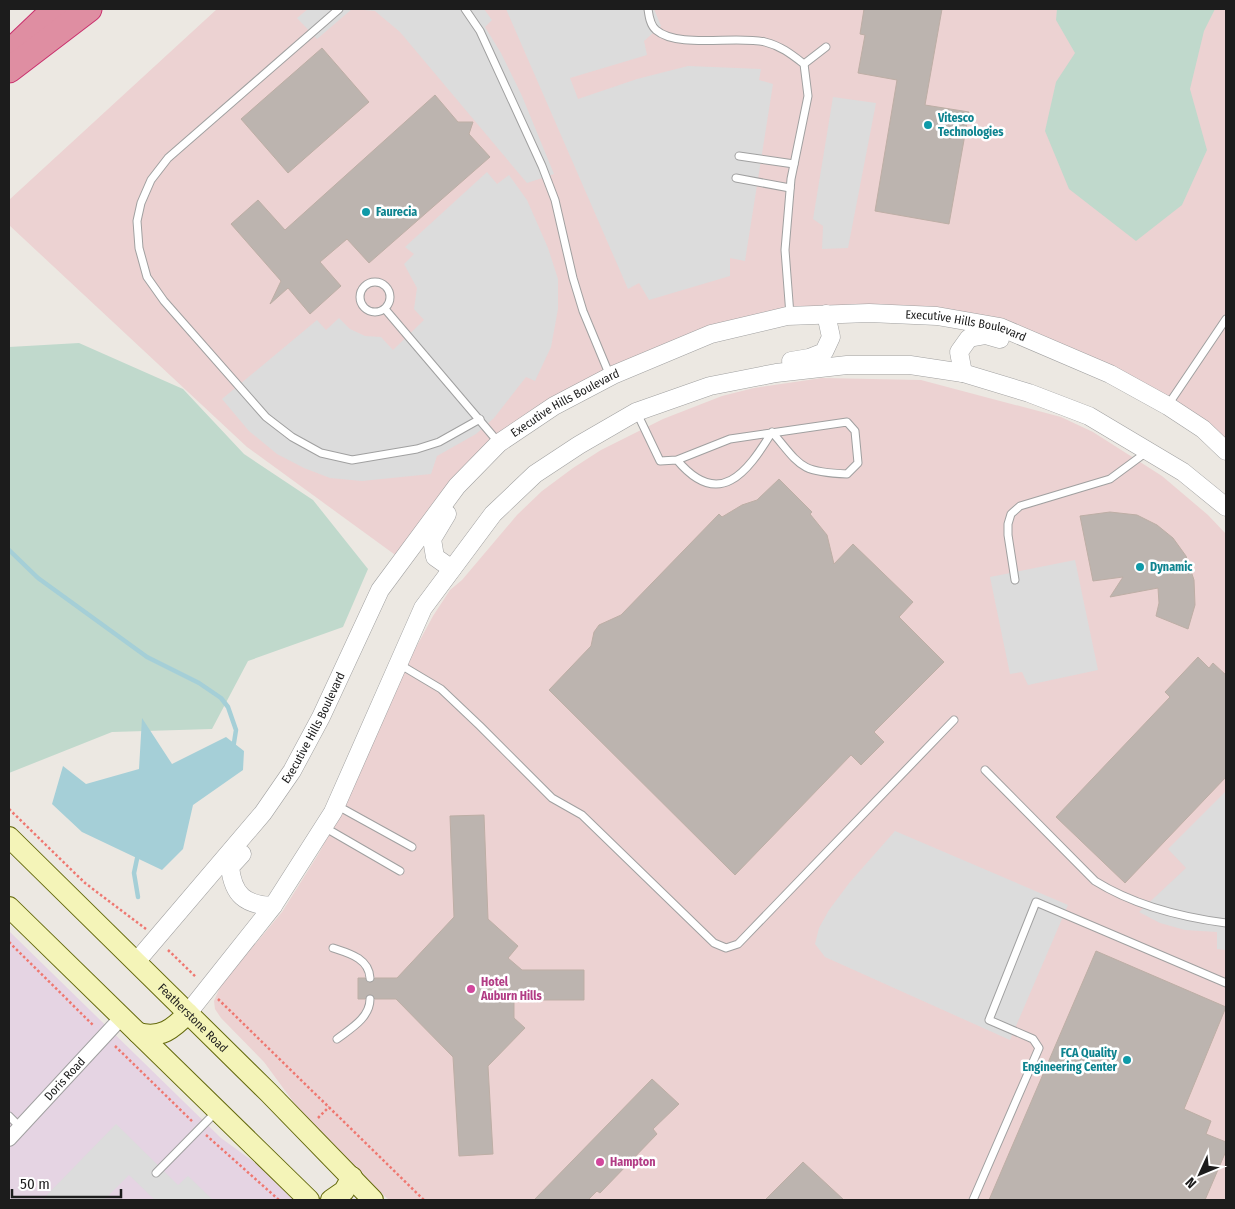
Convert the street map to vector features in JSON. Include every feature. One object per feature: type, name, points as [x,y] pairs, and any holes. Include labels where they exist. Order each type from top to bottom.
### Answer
[{"type":"highway","points":[[9,54],[55,9]]},
{"type":"highway","points":[[9,70],[89,9]]},
{"type":"main road","name":"Featherstone Road","points":[[9,837],[188,1012],[373,1200]]},
{"type":"main road","points":[[9,907],[310,1199]]},
{"type":"main road","points":[[138,1033],[148,1035],[165,1033],[188,1012]]},
{"type":"main road","points":[[331,1200],[344,1191],[352,1178]]},
{"type":"street","name":"Executive Hills Boulevard","points":[[136,962],[263,814],[292,771],[320,717],[380,590],[457,486],[499,443],[554,406],[610,377],[711,334],[790,316],[826,314],[937,316],[1000,328],[1110,374],[1168,406],[1203,429],[1226,451]]},
{"type":"street","points":[[188,1012],[273,906],[324,827],[336,805],[397,663],[423,608],[493,514],[535,474],[579,445],[636,412],[710,386],[742,370],[809,358],[824,352],[831,337],[826,314]]},
{"type":"street","points":[[963,373],[959,352],[969,338],[986,335],[1019,345],[1062,353]]},
{"type":"street","points":[[710,386],[776,373],[847,364],[910,365],[963,373],[1029,393],[1089,416],[1183,472],[1224,504]]},
{"type":"street","points":[[452,569],[436,558],[432,539],[444,518],[481,475],[499,443]]},
{"type":"street","points":[[273,906],[260,905],[244,900],[232,884],[230,867],[255,840],[276,807],[292,771]]},
{"type":"street","name":"Doris Road","points":[[9,1139],[122,1018]]},
{"type":"lane","points":[[339,9],[168,158],[152,180],[141,203],[137,221],[139,248],[148,277],[164,301],[266,417],[292,437],[321,453],[352,460],[417,449],[439,442],[480,419]]},
{"type":"lane","points":[[465,9],[480,31],[542,166],[555,200],[573,278],[583,311],[610,377]]},
{"type":"lane","points":[[648,9],[649,17],[656,30],[672,38],[737,38],[764,42],[784,48],[804,64],[808,96],[790,188],[785,250],[790,316]]},
{"type":"lane","points":[[804,64],[826,47]]},
{"type":"lane","points":[[739,156],[794,164]]},
{"type":"lane","points":[[736,178],[790,188]]},
{"type":"lane","points":[[376,281],[387,286],[390,298],[385,309],[373,312],[362,307],[359,295],[365,285],[376,281]]},
{"type":"lane","points":[[385,309],[499,443]]},
{"type":"lane","points":[[1168,406],[1226,319]]},
{"type":"lane","points":[[636,412],[660,462],[677,460],[730,439],[772,432],[848,422],[855,431],[858,463],[847,474],[818,473],[805,469],[772,432]]},
{"type":"lane","points":[[677,460],[688,474],[703,482],[713,484],[730,481],[747,469],[772,432]]},
{"type":"lane","points":[[1015,580],[1008,535],[1011,514],[1020,506],[1110,479],[1148,451]]},
{"type":"lane","points":[[397,663],[441,689],[552,798],[582,815],[714,944],[726,948],[738,944],[954,720]]},
{"type":"lane","points":[[984,770],[1076,863],[1113,893],[1163,911],[1226,923]]},
{"type":"lane","points":[[336,805],[412,847]]},
{"type":"lane","points":[[324,827],[400,870]]},
{"type":"lane","points":[[973,1200],[1039,1048],[1033,1039],[989,1020],[1036,902],[1226,983]]},
{"type":"lane","points":[[333,948],[360,959],[370,972],[370,978]]},
{"type":"lane","points":[[337,1039],[364,1017],[370,1005],[370,999]]},
{"type":"lane","points":[[156,1173],[218,1110]]},
{"type":"lane","points":[[9,1116],[20,1127]]},
{"type":"path","points":[[9,809],[86,883],[148,931]]},
{"type":"path","points":[[9,942],[88,1020]]},
{"type":"path","points":[[164,946],[202,982]]},
{"type":"path","points":[[216,997],[424,1200]]},
{"type":"path","points":[[119,1050],[189,1118]]},
{"type":"path","points":[[159,1089],[164,1083]]},
{"type":"path","points":[[313,1122],[329,1106]]},
{"type":"path","points":[[211,1140],[280,1200]]},
{"type":"shaded area","points":[[217,9],[1226,9],[1226,446],[1187,414],[949,314],[775,314],[536,412],[398,557],[247,447],[9,225],[9,200]]},
{"type":"shaded area","points":[[308,9],[352,9],[317,39],[297,18]]},
{"type":"shaded area","points":[[352,9],[484,9],[492,20],[485,27],[501,53],[522,96],[554,174],[527,183],[400,32],[375,11]]},
{"type":"shaded area","points":[[506,9],[654,9],[661,26],[644,41],[647,55],[570,78],[578,99],[637,79],[688,66],[761,69],[759,80],[773,84],[745,261],[730,258],[730,276],[649,300],[639,283],[628,289]]},
{"type":"shaded area","points":[[833,97],[876,103],[848,248],[822,249],[823,226],[813,219]]},
{"type":"shaded area","points":[[487,172],[497,184],[509,175],[527,200],[548,248],[558,279],[558,309],[551,347],[535,381],[526,377],[494,418],[476,434],[437,456],[431,474],[362,481],[330,478],[304,468],[277,454],[249,431],[222,399],[317,320],[326,330],[339,318],[350,329],[365,336],[381,337],[393,350],[424,320],[414,309],[417,288],[404,264],[414,254],[405,247]]},
{"type":"shaded area","points":[[822,378],[921,380],[1061,417],[1093,432],[1162,476],[1208,515],[1226,534],[1226,1200],[389,1200],[351,1165],[300,1111],[264,1062],[221,1018],[215,1009],[214,1001],[221,985],[282,912],[319,853],[350,795],[413,653],[433,616],[450,590],[462,580],[517,515],[542,491],[573,468],[601,450],[663,419],[722,396],[754,388]]},
{"type":"shaded area","points":[[1075,560],[1098,670],[1028,685],[1022,672],[1010,674],[990,577]]},
{"type":"shaded area","points":[[1226,791],[1226,950],[1217,949],[1217,932],[1185,930],[1160,923],[1139,912],[1186,868],[1168,849]]},
{"type":"shaded area","points":[[895,831],[1068,905],[1010,1040],[825,957],[815,944],[819,928],[829,910],[850,882]]},
{"type":"shaded area","points":[[9,931],[221,1138],[254,1162],[297,1200],[9,1200]]},
{"type":"shaded area","points":[[116,1124],[178,1185],[188,1176],[213,1200],[155,1200],[129,1175],[104,1200],[42,1200]]},
{"type":"green space","points":[[1057,9],[1215,9],[1204,31],[1190,89],[1207,150],[1182,205],[1136,241],[1069,189],[1045,131],[1056,82],[1075,53],[1056,20]]},
{"type":"green space","points":[[79,343],[183,389],[244,454],[313,500],[368,569],[343,627],[248,661],[212,729],[112,732],[9,773],[9,347]]},
{"type":"water","points":[[142,718],[172,764],[226,737],[244,751],[243,770],[193,805],[183,849],[162,870],[82,832],[52,804],[63,766],[86,784],[139,769]]},
{"type":"building","name":"Vitesco Technologies","points":[[864,9],[942,9],[925,105],[969,112],[949,224],[875,211],[897,80],[858,73],[865,35],[860,34]]},
{"type":"building","points":[[322,48],[369,102],[288,173],[241,119]]},
{"type":"building","name":"Faurecia","points":[[435,95],[458,122],[473,122],[469,134],[490,157],[369,263],[347,239],[320,262],[341,286],[310,314],[288,288],[270,304],[281,281],[231,224],[258,200],[285,230]]},
{"type":"building","points":[[779,479],[812,512],[810,514],[827,535],[834,564],[853,544],[913,602],[899,617],[944,662],[874,732],[884,742],[861,765],[851,755],[735,875],[549,690],[591,646],[594,632],[599,625],[621,615],[719,514],[722,517],[742,505],[757,500]]},
{"type":"building","name":"Dynamic","points":[[1110,512],[1137,515],[1157,525],[1173,538],[1186,556],[1194,580],[1195,605],[1188,629],[1156,616],[1159,603],[1158,588],[1110,597],[1123,577],[1093,581],[1080,516]]},
{"type":"building","points":[[1198,657],[1209,668],[1213,663],[1226,675],[1226,777],[1125,883],[1056,817],[1170,697],[1165,692]]},
{"type":"building","name":"Hotel Auburn Hills","points":[[484,815],[488,919],[518,946],[508,958],[522,970],[584,970],[584,1000],[514,1000],[514,1018],[525,1028],[488,1066],[493,1154],[459,1156],[453,1057],[396,999],[375,999],[370,994],[365,999],[358,999],[358,978],[365,978],[370,983],[375,978],[397,978],[454,917],[450,816]]},
{"type":"building","name":"FCA Quality Engineering Center","points":[[1096,951],[1226,1007],[1184,1109],[1211,1121],[1206,1134],[1226,1142],[1226,1151],[1205,1200],[989,1200]]},
{"type":"building","name":"Hampton","points":[[652,1079],[679,1104],[653,1129],[657,1134],[600,1193],[597,1191],[588,1200],[534,1200]]},
{"type":"building","points":[[803,1162],[844,1200],[765,1200]]},
{"type":"waterway","points":[[9,550],[38,578],[147,657],[199,683],[221,698],[228,707],[236,730],[233,749]]},
{"type":"waterway","points":[[138,854],[134,873],[138,897]]},
{"type":"place","name":"Vitesco Technologies","points":[[928,125]]},
{"type":"place","name":"Faurecia","points":[[366,212]]},
{"type":"place","name":"Dynamic","points":[[1140,567]]},
{"type":"place","name":"Hotel Auburn Hills","points":[[471,989]]},
{"type":"place","name":"FCA Quality Engineering Center","points":[[1127,1060]]},
{"type":"place","name":"Hampton","points":[[600,1162]]}]
